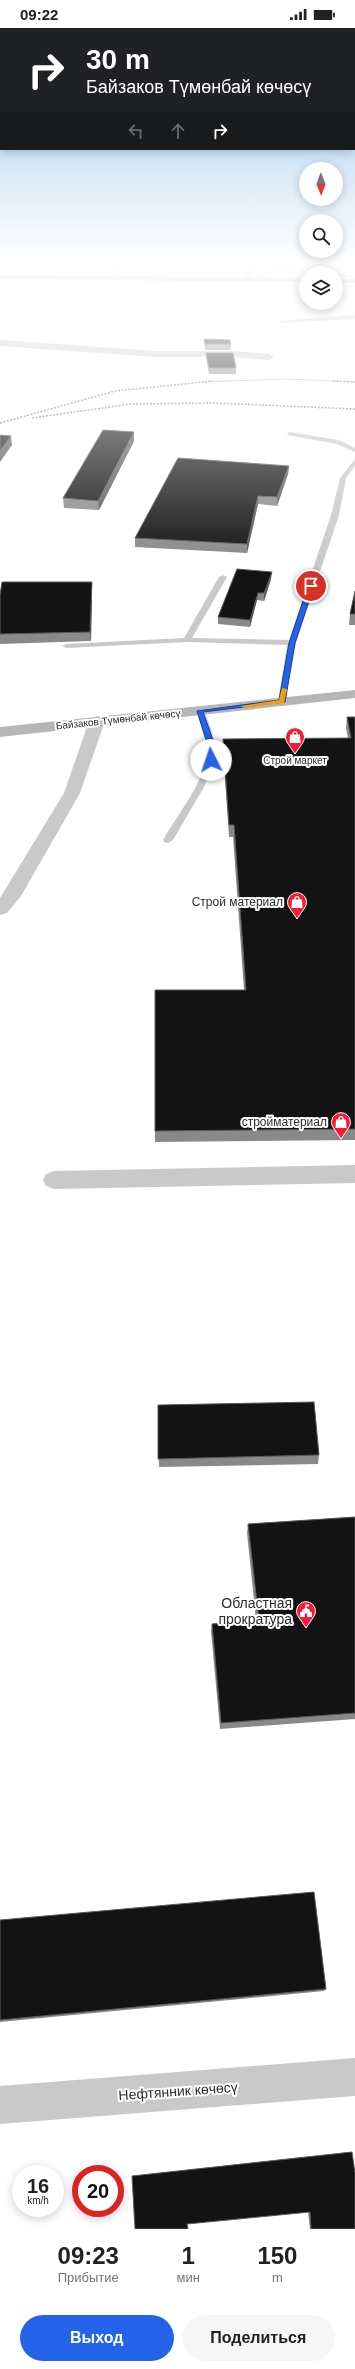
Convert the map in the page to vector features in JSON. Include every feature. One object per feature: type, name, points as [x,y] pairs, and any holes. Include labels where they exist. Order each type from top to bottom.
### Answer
[{"type":"main road","name":"Байзаков Түмөнбай көчөсү","points":[[0,732],[355,694]]},
{"type":"street","points":[[0,909],[12,896],[72,793],[97,721]]},
{"type":"street","points":[[54,1180],[355,1174]]},
{"type":"street","name":"Нефтянник көчөсү","points":[[0,2105],[355,2078]]},
{"type":"lane","points":[[289,434],[339,442],[355,450]]},
{"type":"lane","points":[[282,702],[292,643],[335,515],[343,478],[355,461]]},
{"type":"lane","points":[[187,640],[223,577]]},
{"type":"lane","points":[[66,646],[187,640],[292,643]]},
{"type":"lane","points":[[168,840],[194,796],[211,760],[209,740],[200,711]]},
{"type":"building","points":[[207,360],[234,360],[236,368],[209,368]]},
{"type":"building","points":[[103,430],[134,432],[98,501],[63,498]]},
{"type":"building","points":[[0,435],[11,436],[0,451]]},
{"type":"building","points":[[178,458],[289,466],[277,497],[258,496],[247,544],[135,538]]},
{"type":"building","points":[[237,569],[272,572],[264,593],[258,593],[250,620],[218,617]]},
{"type":"building","points":[[2,582],[92,582],[90,632],[0,634],[0,595]]},
{"type":"building","points":[[355,591],[355,614],[350,614]]},
{"type":"building","name":"Строй материал","points":[[347,717],[355,717],[355,1129],[155,1131],[155,990],[246,990],[234,825],[229,825],[223,739],[351,738]]},
{"type":"building","points":[[314,1402],[319,1455],[158,1459],[158,1405]]},
{"type":"building","name":"Областная прократура","points":[[355,1517],[355,1713],[221,1723],[212,1624],[259,1620],[248,1524]]},
{"type":"building","points":[[314,1892],[326,1989],[0,2020],[0,1920]]},
{"type":"building","points":[[352,2152],[355,2173],[355,2229],[311,2229],[310,2212],[187,2224],[188,2229],[135,2229],[132,2176]]},
{"type":"railway","points":[[203,382],[287,379],[355,382],[333,381]]},
{"type":"railway","points":[[203,382],[213,381]]},
{"type":"railway","points":[[0,423],[115,391],[203,382]]},
{"type":"railway","points":[[32,418],[131,404],[215,403],[355,409]]},
{"type":"slow traffic","points":[[244,706],[282,702],[284,689]]},
{"type":"place","name":"Строй маркет","points":[[295,754]]},
{"type":"place","name":"Строй материал","points":[[297,919]]},
{"type":"place","name":"стройматериал","points":[[341,1139]]},
{"type":"place","name":"Областная прократура","points":[[306,1628]]},
{"type":"route","points":[[211,760],[206,726],[200,711],[282,702],[292,643],[311,586]]}]
